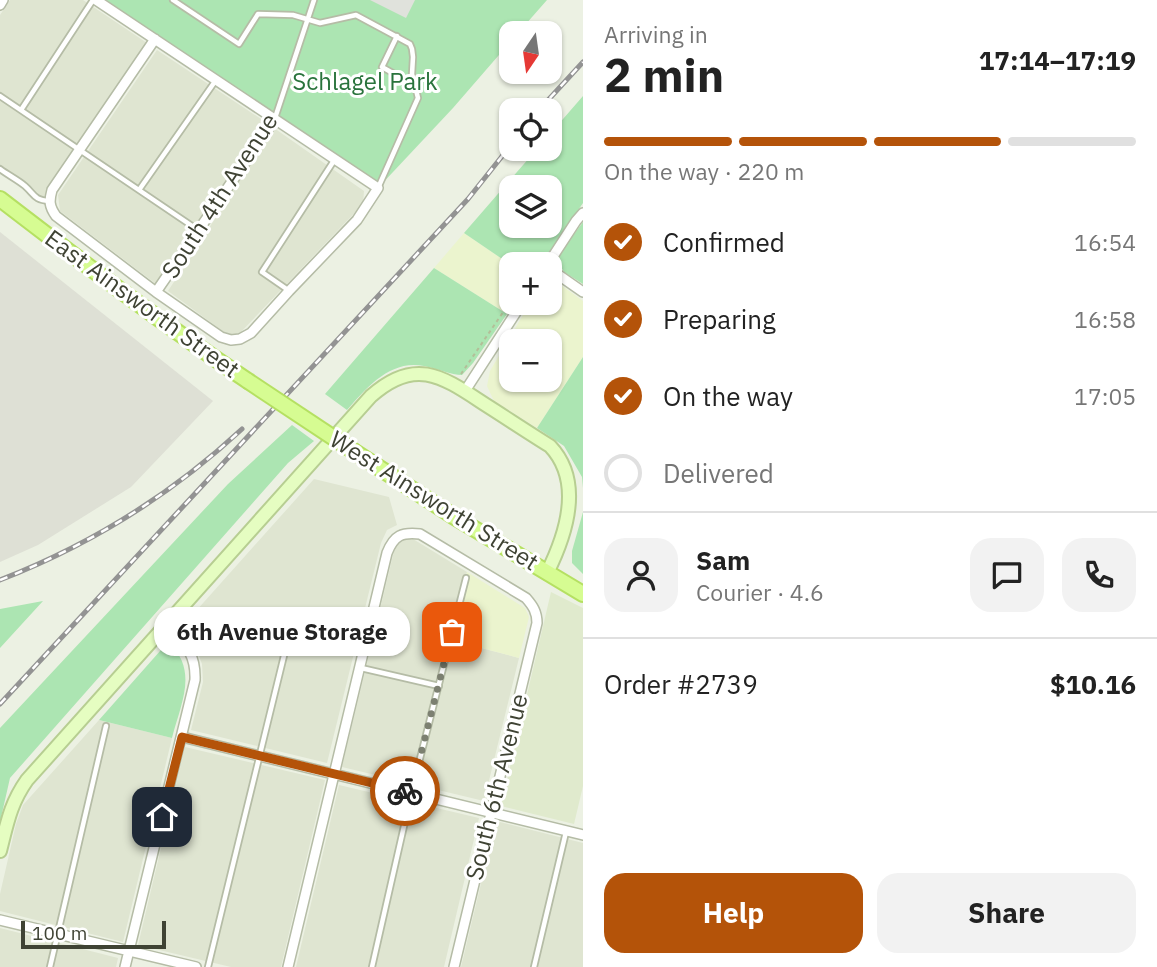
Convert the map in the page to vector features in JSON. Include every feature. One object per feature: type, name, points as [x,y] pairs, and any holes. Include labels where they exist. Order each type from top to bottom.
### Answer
[{"type":"main road","name":"East Ainsworth Street","points":[[0,199],[160,321],[285,406]]},
{"type":"main road","name":"West Ainsworth Street","points":[[285,406],[435,505],[583,594]]},
{"type":"street","points":[[0,5],[3,0]]},
{"type":"street","points":[[94,0],[155,39],[378,188],[357,220],[251,332],[240,339],[221,337],[156,292],[55,216],[49,201],[52,190],[155,39]]},
{"type":"street","name":"South 4th Avenue","points":[[156,292],[275,119]]},
{"type":"street","points":[[556,252],[583,213]]},
{"type":"street","points":[[562,277],[583,292]]},
{"type":"street","points":[[460,383],[514,315]]},
{"type":"street","points":[[0,851],[15,797],[27,780],[379,389],[396,378],[421,373],[460,383],[550,446],[562,458],[568,469],[574,493],[573,513],[547,573]]},
{"type":"street","name":"South 6th Avenue","points":[[359,667],[390,544],[396,537],[408,533],[420,534],[526,598],[534,607],[537,616],[454,967]]},
{"type":"street","points":[[125,967],[195,680],[195,664],[188,649],[166,625]]},
{"type":"street","points":[[288,967],[359,667]]},
{"type":"street","points":[[182,737],[583,835]]},
{"type":"street","points":[[0,920],[195,967]]},
{"type":"lane","points":[[21,110],[94,0]]},
{"type":"lane","points":[[173,0],[239,44],[258,14],[293,15],[320,23],[356,15],[410,44],[412,75],[418,98],[378,188]]},
{"type":"lane","name":"South 4th Avenue","points":[[275,119],[314,0]]},
{"type":"lane","points":[[397,36],[382,67],[414,82]]},
{"type":"lane","points":[[139,190],[216,80]]},
{"type":"lane","points":[[0,96],[199,230]]},
{"type":"lane","points":[[289,290],[262,272],[335,159]]},
{"type":"lane","points":[[0,169],[26,186],[35,197],[49,201]]},
{"type":"lane","points":[[372,967],[411,793],[466,578]]},
{"type":"lane","points":[[208,967],[290,631]]},
{"type":"lane","points":[[359,667],[439,686]]},
{"type":"lane","points":[[50,967],[106,726]]},
{"type":"lane","points":[[534,967],[566,831]]},
{"type":"path","points":[[460,383],[502,315]]},
{"type":"shaded area","points":[[10,0],[83,0],[147,43],[43,198],[0,168],[0,15]]},
{"type":"shaded area","points":[[370,0],[415,0],[406,18]]},
{"type":"shaded area","points":[[157,50],[267,123],[156,284],[60,211],[58,195]]},
{"type":"shaded area","points":[[274,128],[364,191],[363,204],[241,332],[233,335],[224,332],[168,291]]},
{"type":"shaded area","points":[[0,232],[213,401],[131,487],[38,545],[0,562]]},
{"type":"shaded area","points":[[464,233],[499,257],[499,309],[434,268]]},
{"type":"shaded area","points":[[562,286],[583,301],[583,357],[562,389],[562,329],[515,329],[523,315],[562,315]]},
{"type":"shaded area","points":[[499,356],[499,392],[560,392],[537,428],[494,401],[487,386],[490,371]]},
{"type":"shaded area","points":[[314,479],[389,497],[397,525],[387,530],[381,543],[327,763],[191,730],[203,682],[202,664],[196,648],[179,630]]},
{"type":"shaded area","points":[[404,539],[413,539],[467,572],[451,640],[519,658],[484,801],[342,767],[395,547]]},
{"type":"shaded area","points":[[467,572],[525,608],[529,617],[519,658],[451,640]]},
{"type":"shaded area","points":[[551,592],[583,608],[583,786],[574,824],[501,806]]},
{"type":"shaded area","points":[[99,720],[172,738],[123,942],[0,911],[0,894],[23,805]]},
{"type":"shaded area","points":[[185,747],[325,780],[281,967],[231,967],[138,945]]},
{"type":"shaded area","points":[[339,785],[479,818],[444,967],[296,967]]},
{"type":"shaded area","points":[[496,821],[583,843],[583,967],[461,967]]},
{"type":"shaded area","points":[[0,928],[118,958],[116,967],[0,967]]},
{"type":"green space","name":"Schlagel Park","points":[[96,0],[547,0],[529,21],[499,21],[499,55],[378,188]]},
{"type":"green space","points":[[583,96],[583,203],[562,234],[562,175],[514,175],[527,161],[562,161],[562,120]]},
{"type":"green space","points":[[499,193],[499,238],[559,238],[549,252],[499,252],[499,257],[464,233]]},
{"type":"green space","points":[[583,222],[583,284],[564,272],[561,252]]},
{"type":"green space","points":[[434,268],[499,309],[499,315],[506,315],[462,375],[424,366],[401,367],[371,384],[347,410],[325,394]]},
{"type":"green space","points":[[583,357],[583,488],[582,477],[564,446],[537,428]]},
{"type":"green space","points":[[292,425],[314,441],[288,463],[10,778],[0,822],[0,728],[228,484]]},
{"type":"green space","points":[[583,512],[583,574],[572,563],[572,551]]},
{"type":"green space","points":[[43,601],[0,648],[0,609]]},
{"type":"green space","points":[[168,642],[183,664],[185,675],[183,700],[172,738],[99,720]]},
{"type":"railway","points":[[550,98],[583,62]]},
{"type":"railway","points":[[0,704],[468,199],[499,160]]},
{"type":"railway","points":[[0,580],[66,551],[128,516],[187,476],[242,429]]},
{"type":"way so far","points":[[405,791],[411,793],[452,632]]},
{"type":"place","name":"6th Avenue Storage","points":[[452,632]]},
{"type":"route","points":[[162,817],[182,737],[405,791]]}]
